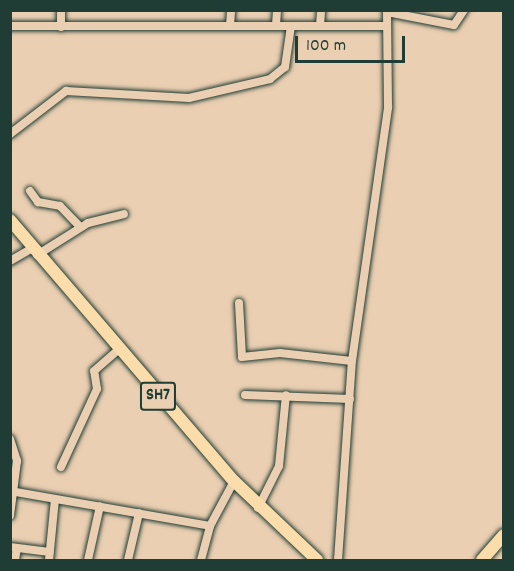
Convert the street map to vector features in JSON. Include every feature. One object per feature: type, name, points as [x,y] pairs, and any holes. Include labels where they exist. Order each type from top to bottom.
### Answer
[{"type":"main road","name":"SH7","points":[[10,220],[117,351],[258,508],[317,561]]},
{"type":"main road","points":[[482,561],[504,535]]},
{"type":"street","points":[[61,10],[61,27]]},
{"type":"street","points":[[230,26],[231,10]]},
{"type":"street","points":[[276,25],[277,10]]},
{"type":"street","points":[[320,26],[321,10]]},
{"type":"street","points":[[338,561],[352,361],[380,185],[389,89],[387,11],[454,25],[464,10]]},
{"type":"street","points":[[10,26],[387,26]]},
{"type":"street","points":[[10,134],[66,91],[189,98],[270,79],[285,67],[291,26]]},
{"type":"street","points":[[30,191],[38,202],[60,206],[80,227]]},
{"type":"street","points":[[10,261],[34,252],[80,227],[124,214]]},
{"type":"street","points":[[239,303],[243,357],[280,353],[352,361]]},
{"type":"street","points":[[61,467],[97,389],[94,370],[117,351]]},
{"type":"street","points":[[245,395],[350,399]]},
{"type":"street","points":[[258,508],[279,466],[286,395]]},
{"type":"street","points":[[10,439],[17,454],[10,516]]},
{"type":"street","points":[[201,561],[210,526],[234,481]]},
{"type":"street","points":[[12,492],[210,526]]},
{"type":"street","points":[[15,561],[14,547],[50,556],[55,499]]},
{"type":"street","points":[[88,561],[100,506]]},
{"type":"street","points":[[128,561],[139,513]]}]
